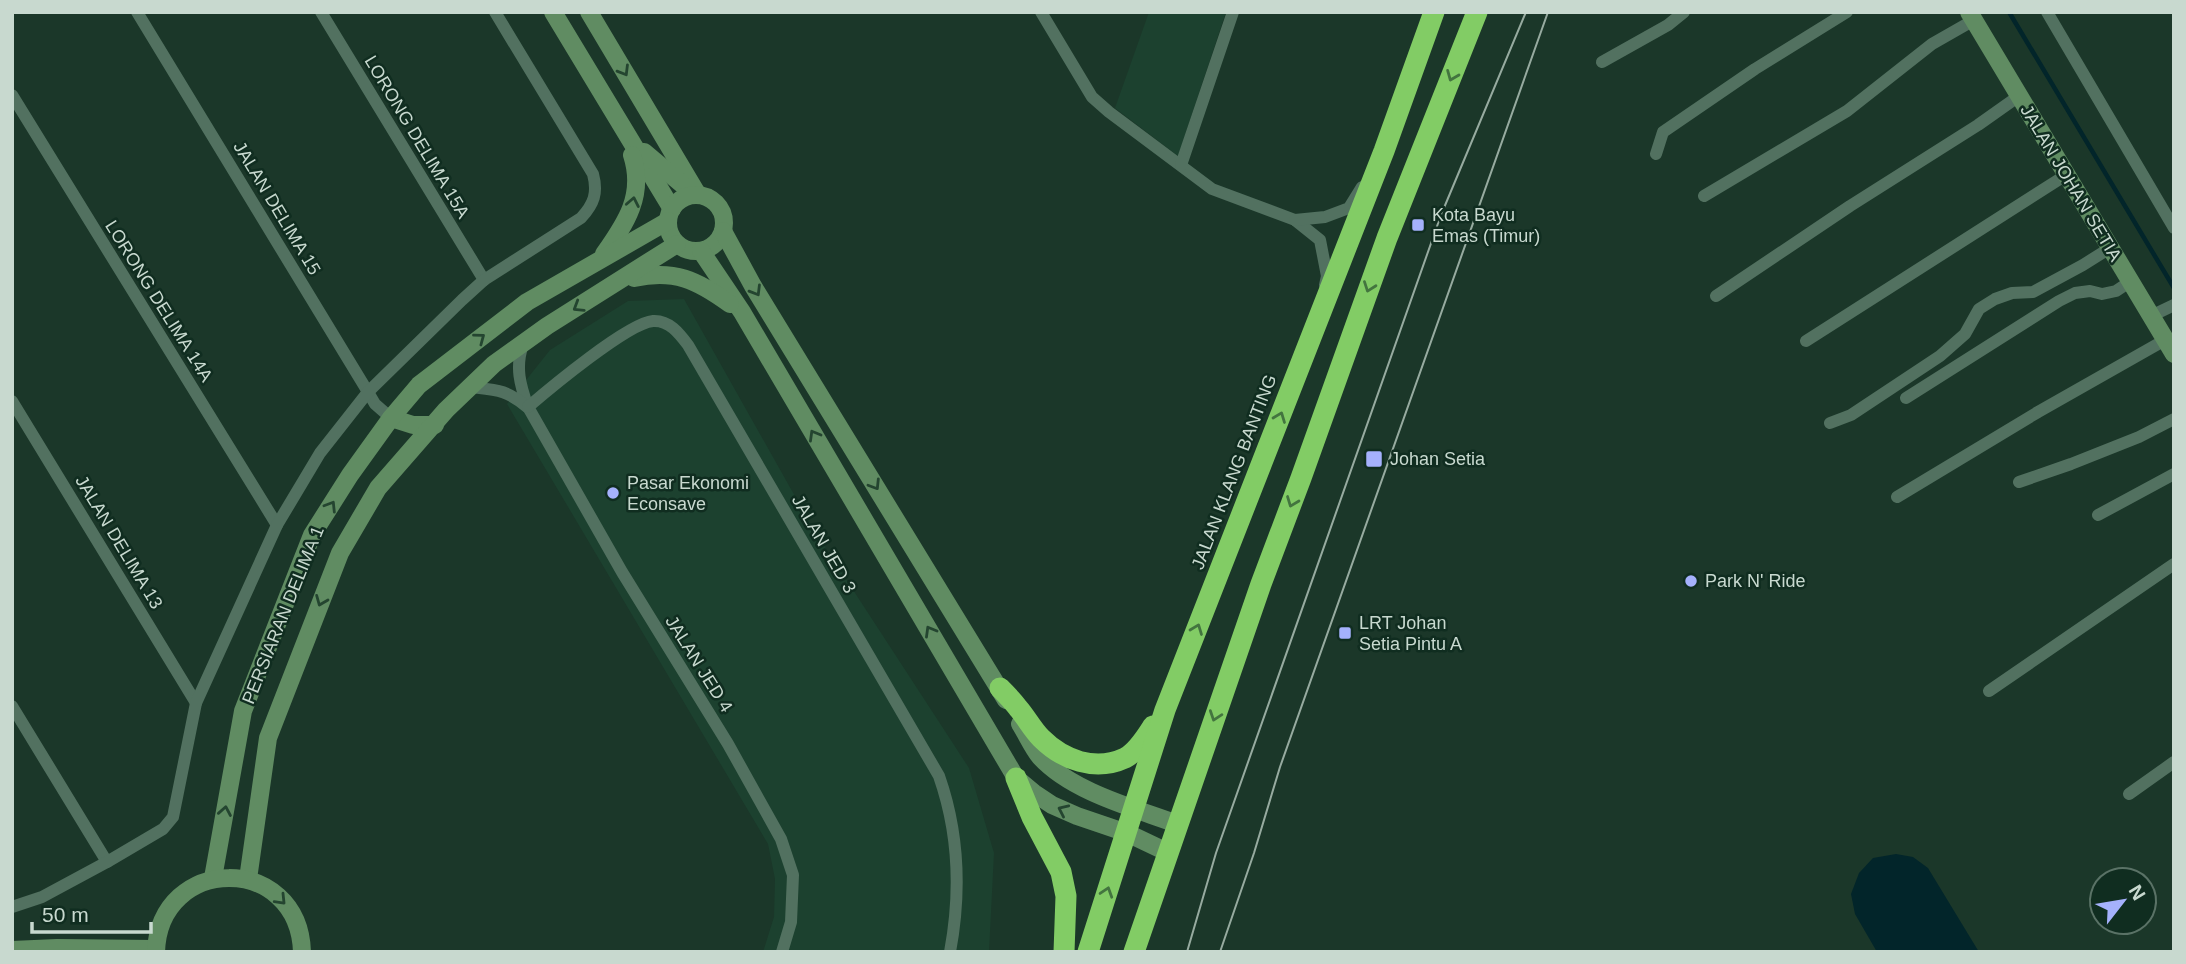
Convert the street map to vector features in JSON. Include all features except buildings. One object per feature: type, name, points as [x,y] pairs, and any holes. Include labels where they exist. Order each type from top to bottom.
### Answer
[{"type":"highway","name":"JALAN KLANG BANTING","points":[[1088,952],[1165,710],[1384,151],[1434,12]]},
{"type":"highway","points":[[1134,952],[1261,584],[1387,238],[1477,12]]},
{"type":"highway","points":[[1000,688],[1042,739],[1060,753],[1086,765],[1106,764],[1126,758],[1138,747],[1165,710]]},
{"type":"highway","points":[[1016,778],[1032,817],[1061,872],[1066,896],[1064,952]]},
{"type":"street","name":"JALAN DELIMA 15","points":[[137,12],[375,404],[391,418]]},
{"type":"street","name":"LORONG DELIMA 15A","points":[[321,12],[484,280]]},
{"type":"street","points":[[12,907],[42,897],[107,862],[163,829],[173,817],[196,703],[277,525],[320,453],[368,392],[484,280],[581,218],[592,206],[596,184],[593,174],[495,12]]},
{"type":"street","points":[[553,12],[670,215],[670,234],[677,244],[688,250],[701,251],[717,242],[723,231],[724,219],[719,207],[710,199],[696,195],[656,163],[624,132]]},
{"type":"street","points":[[589,12],[696,195]]},
{"type":"street","points":[[1041,12],[1092,96],[1131,129],[1212,189],[1295,220],[1320,240],[1327,276],[1320,315]]},
{"type":"street","points":[[1181,165],[1233,12]]},
{"type":"street","points":[[1602,62],[1668,25],[1684,12]]},
{"type":"street","points":[[1656,154],[1663,132],[1755,69],[1847,12]]},
{"type":"street","points":[[2047,12],[2174,228]]},
{"type":"street","points":[[1704,196],[1847,111],[1972,16]]},
{"type":"street","name":"JALAN JOHAN SETIA","points":[[1972,16],[2019,96],[2061,178],[2131,281],[2164,310],[2169,347]]},
{"type":"street","name":"LORONG DELIMA 14A","points":[[12,95],[277,525]]},
{"type":"street","points":[[1716,296],[2019,96]]},
{"type":"street","points":[[600,261],[631,213],[634,201],[637,170],[624,132]]},
{"type":"street","points":[[1295,220],[1325,217],[1349,208],[1384,151]]},
{"type":"street","points":[[1807,341],[2061,178]]},
{"type":"street","points":[[670,215],[680,200],[696,195]]},
{"type":"street","name":"PERSIARAN DELIMA 1","points":[[213,878],[243,711],[312,535],[350,475],[391,418],[419,385],[527,302],[600,261],[670,215]]},
{"type":"street","points":[[723,231],[760,298],[1039,755],[1055,771],[1084,788],[1177,824]]},
{"type":"street","name":"PERSIARAN DELIMA 1","points":[[248,879],[268,738],[340,553],[379,488],[469,387],[494,364],[547,326],[677,244]]},
{"type":"street","points":[[1830,423],[1851,415],[1940,356],[1965,334],[1979,309],[1995,299],[2012,293],[2033,292],[2047,286],[2110,248]]},
{"type":"street","points":[[701,251],[742,312],[1016,778],[1052,805],[1127,833],[1167,852]]},
{"type":"street","points":[[621,281],[654,274],[677,275],[708,287],[742,312]]},
{"type":"street","points":[[1906,398],[2059,301],[2075,293],[2090,291],[2102,294],[2116,291],[2131,281]]},
{"type":"street","name":"JALAN JED 3","points":[[528,407],[568,373],[638,326],[652,321],[665,323],[677,331],[688,345],[939,776],[950,813],[957,874],[954,932],[950,952]]},
{"type":"street","name":"JALAN JED 4","points":[[524,343],[519,356],[519,377],[528,407],[622,572],[727,744],[781,839],[793,875],[791,922],[782,952]]},
{"type":"street","points":[[1897,497],[2038,412],[2169,347]]},
{"type":"street","points":[[469,387],[501,391],[514,396],[528,407]]},
{"type":"street","name":"JALAN DELIMA 13","points":[[12,401],[196,703]]},
{"type":"street","points":[[391,418],[413,425],[435,425]]},
{"type":"street","points":[[391,418],[403,436],[405,458]]},
{"type":"street","points":[[2019,482],[2139,437],[2174,419]]},
{"type":"street","points":[[2098,515],[2174,474]]},
{"type":"street","points":[[1989,691],[2174,564]]},
{"type":"street","points":[[12,706],[107,862]]},
{"type":"street","points":[[2129,794],[2174,762]]},
{"type":"street","points":[[12,950],[155,950],[160,925],[172,904],[190,888],[213,878],[231,877],[248,879],[267,887],[283,901],[295,918],[302,937],[303,952]]},
{"type":"shaded area","points":[[1149,12],[1226,12],[1178,156],[1115,108]]},
{"type":"shaded area","points":[[684,299],[814,530],[969,768],[994,853],[989,952],[763,952],[774,917],[775,879],[768,844],[507,404],[550,350],[628,301]]},
{"type":"water","points":[[1896,854],[1913,857],[1928,868],[1979,952],[1877,952],[1855,914],[1851,894],[1859,873],[1873,858]]},
{"type":"waterway","points":[[2009,12],[2174,288]]},
{"type":"tram line","points":[[1187,952],[1216,853],[1441,215],[1526,12]]},
{"type":"tram line","points":[[1220,952],[1280,767],[1548,12]]},
{"type":"place","name":"Kota Bayu Emas (Timur)","points":[[1418,225]]},
{"type":"place","name":"Johan Setia","points":[[1374,459]]},
{"type":"place","name":"Pasar Ekonomi Econsave","points":[[613,493]]},
{"type":"place","name":"Park N' Ride","points":[[1691,581]]},
{"type":"place","name":"LRT Johan Setia Pintu A","points":[[1345,633]]}]
